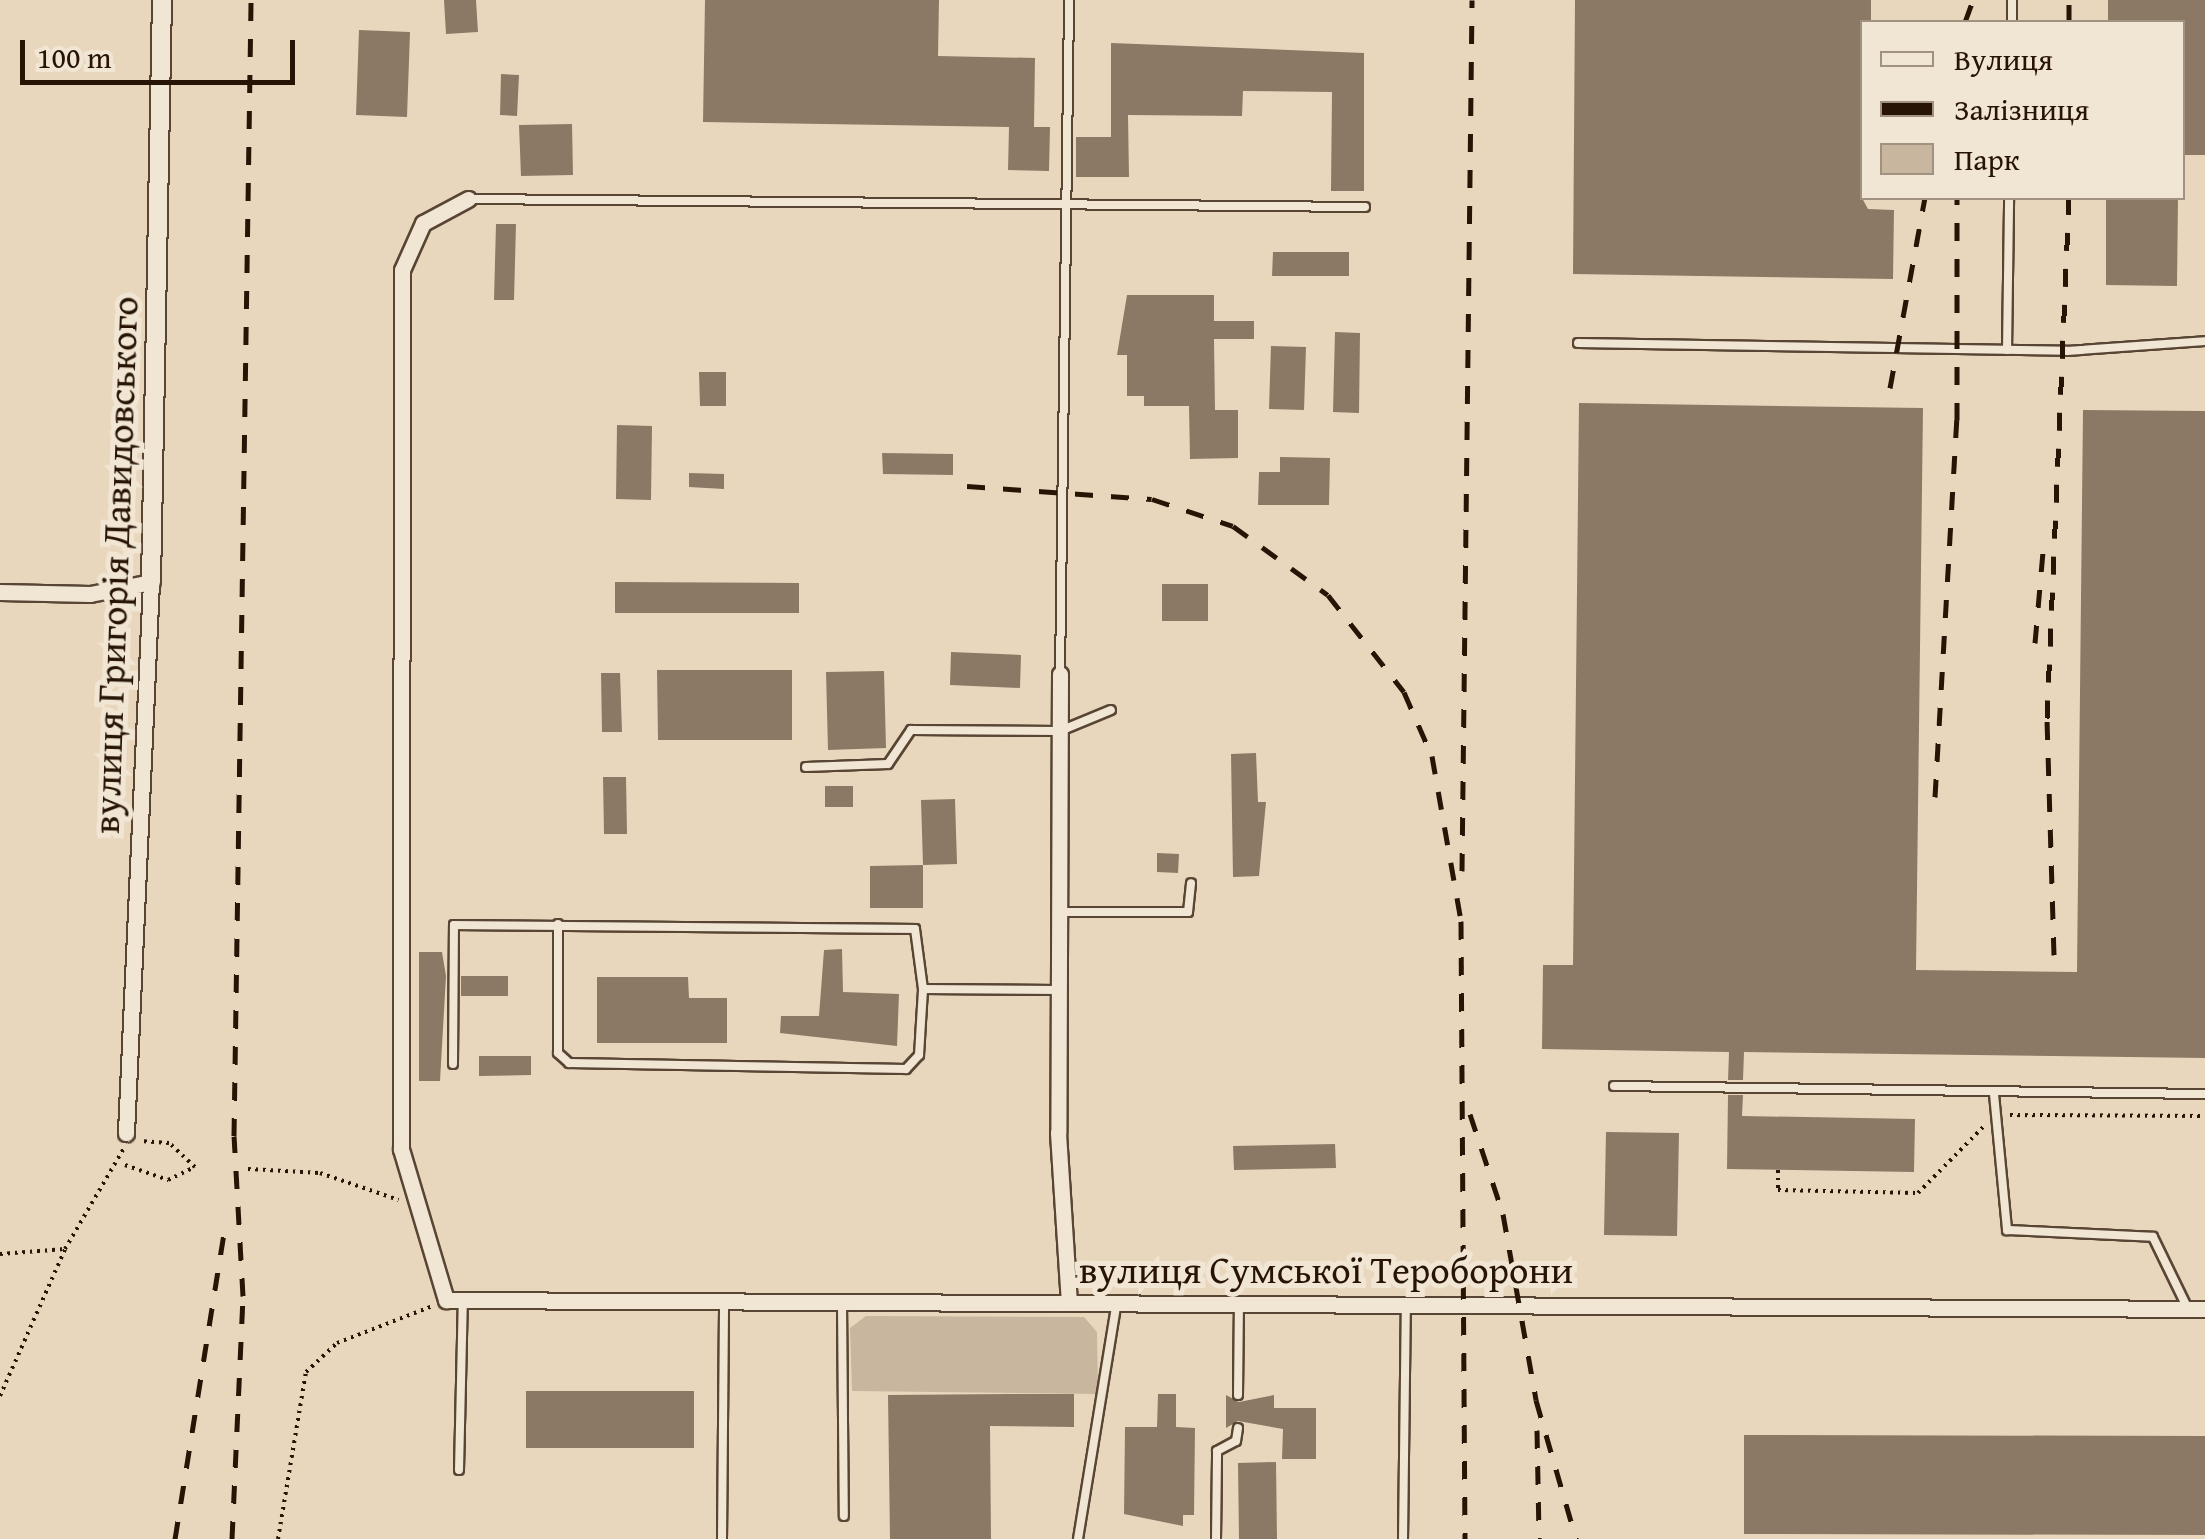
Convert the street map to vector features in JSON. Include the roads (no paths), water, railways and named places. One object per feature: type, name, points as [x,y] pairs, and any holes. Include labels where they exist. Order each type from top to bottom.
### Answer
[{"type":"street","name":"вулиця Григорія Давидовського","points":[[126,1137],[152,582],[162,0]]},
{"type":"street","points":[[455,1300],[401,1149],[394,940],[402,270],[423,223],[468,199]]},
{"type":"street","points":[[0,592],[90,594],[152,582]]},
{"type":"street","points":[[1060,674],[1064,912],[1058,990],[1069,1302]]},
{"type":"street","name":"вулиця Сумської Тероборони","points":[[455,1300],[724,1298],[2196,1309]]},
{"type":"lane","points":[[1060,674],[1069,0]]},
{"type":"lane","points":[[468,199],[1365,207]]},
{"type":"lane","points":[[2006,350],[2009,200]]},
{"type":"lane","points":[[1578,342],[2006,350],[2205,341]]},
{"type":"lane","points":[[806,767],[888,764],[911,730],[1060,731],[1112,710]]},
{"type":"lane","points":[[1064,912],[1188,912],[1191,882]]},
{"type":"lane","points":[[453,1064],[454,925],[558,924],[915,929],[923,989],[919,1055],[906,1069],[570,1063],[558,1053],[558,924]]},
{"type":"lane","points":[[923,989],[1058,990]]},
{"type":"lane","points":[[1614,1086],[2205,1094]]},
{"type":"lane","points":[[1994,1094],[2007,1230],[2153,1237],[2196,1309]]},
{"type":"lane","points":[[722,1539],[724,1298]]},
{"type":"lane","points":[[842,1299],[844,1516]]},
{"type":"lane","points":[[455,1300],[458,1470]]},
{"type":"lane","points":[[1078,1539],[1117,1302]]},
{"type":"lane","points":[[1238,1395],[1239,1302]]},
{"type":"lane","points":[[1403,1539],[1406,1303]]},
{"type":"lane","points":[[1216,1539],[1217,1451],[1236,1441],[1238,1428]]},
{"type":"railway","points":[[232,1539],[243,1296],[234,1136],[251,0]]},
{"type":"railway","points":[[1462,871],[1472,0]]},
{"type":"railway","points":[[1966,20],[1973,0]]},
{"type":"railway","points":[[2069,0],[2069,20]]},
{"type":"railway","points":[[1890,388],[1925,200]]},
{"type":"railway","points":[[1935,797],[1957,420],[1957,200]]},
{"type":"railway","points":[[2054,955],[2047,718],[2069,200]]},
{"type":"railway","points":[[967,486],[1152,499],[1233,526],[1328,595],[1404,692],[1432,756],[1461,921],[1465,1539]]},
{"type":"railway","points":[[2035,643],[2043,552]]},
{"type":"railway","points":[[1470,1114],[1503,1214],[1536,1400],[1576,1539]]},
{"type":"railway","points":[[175,1539],[226,1221]]},
{"type":"railway","points":[[1537,1430],[1539,1539]]}]
